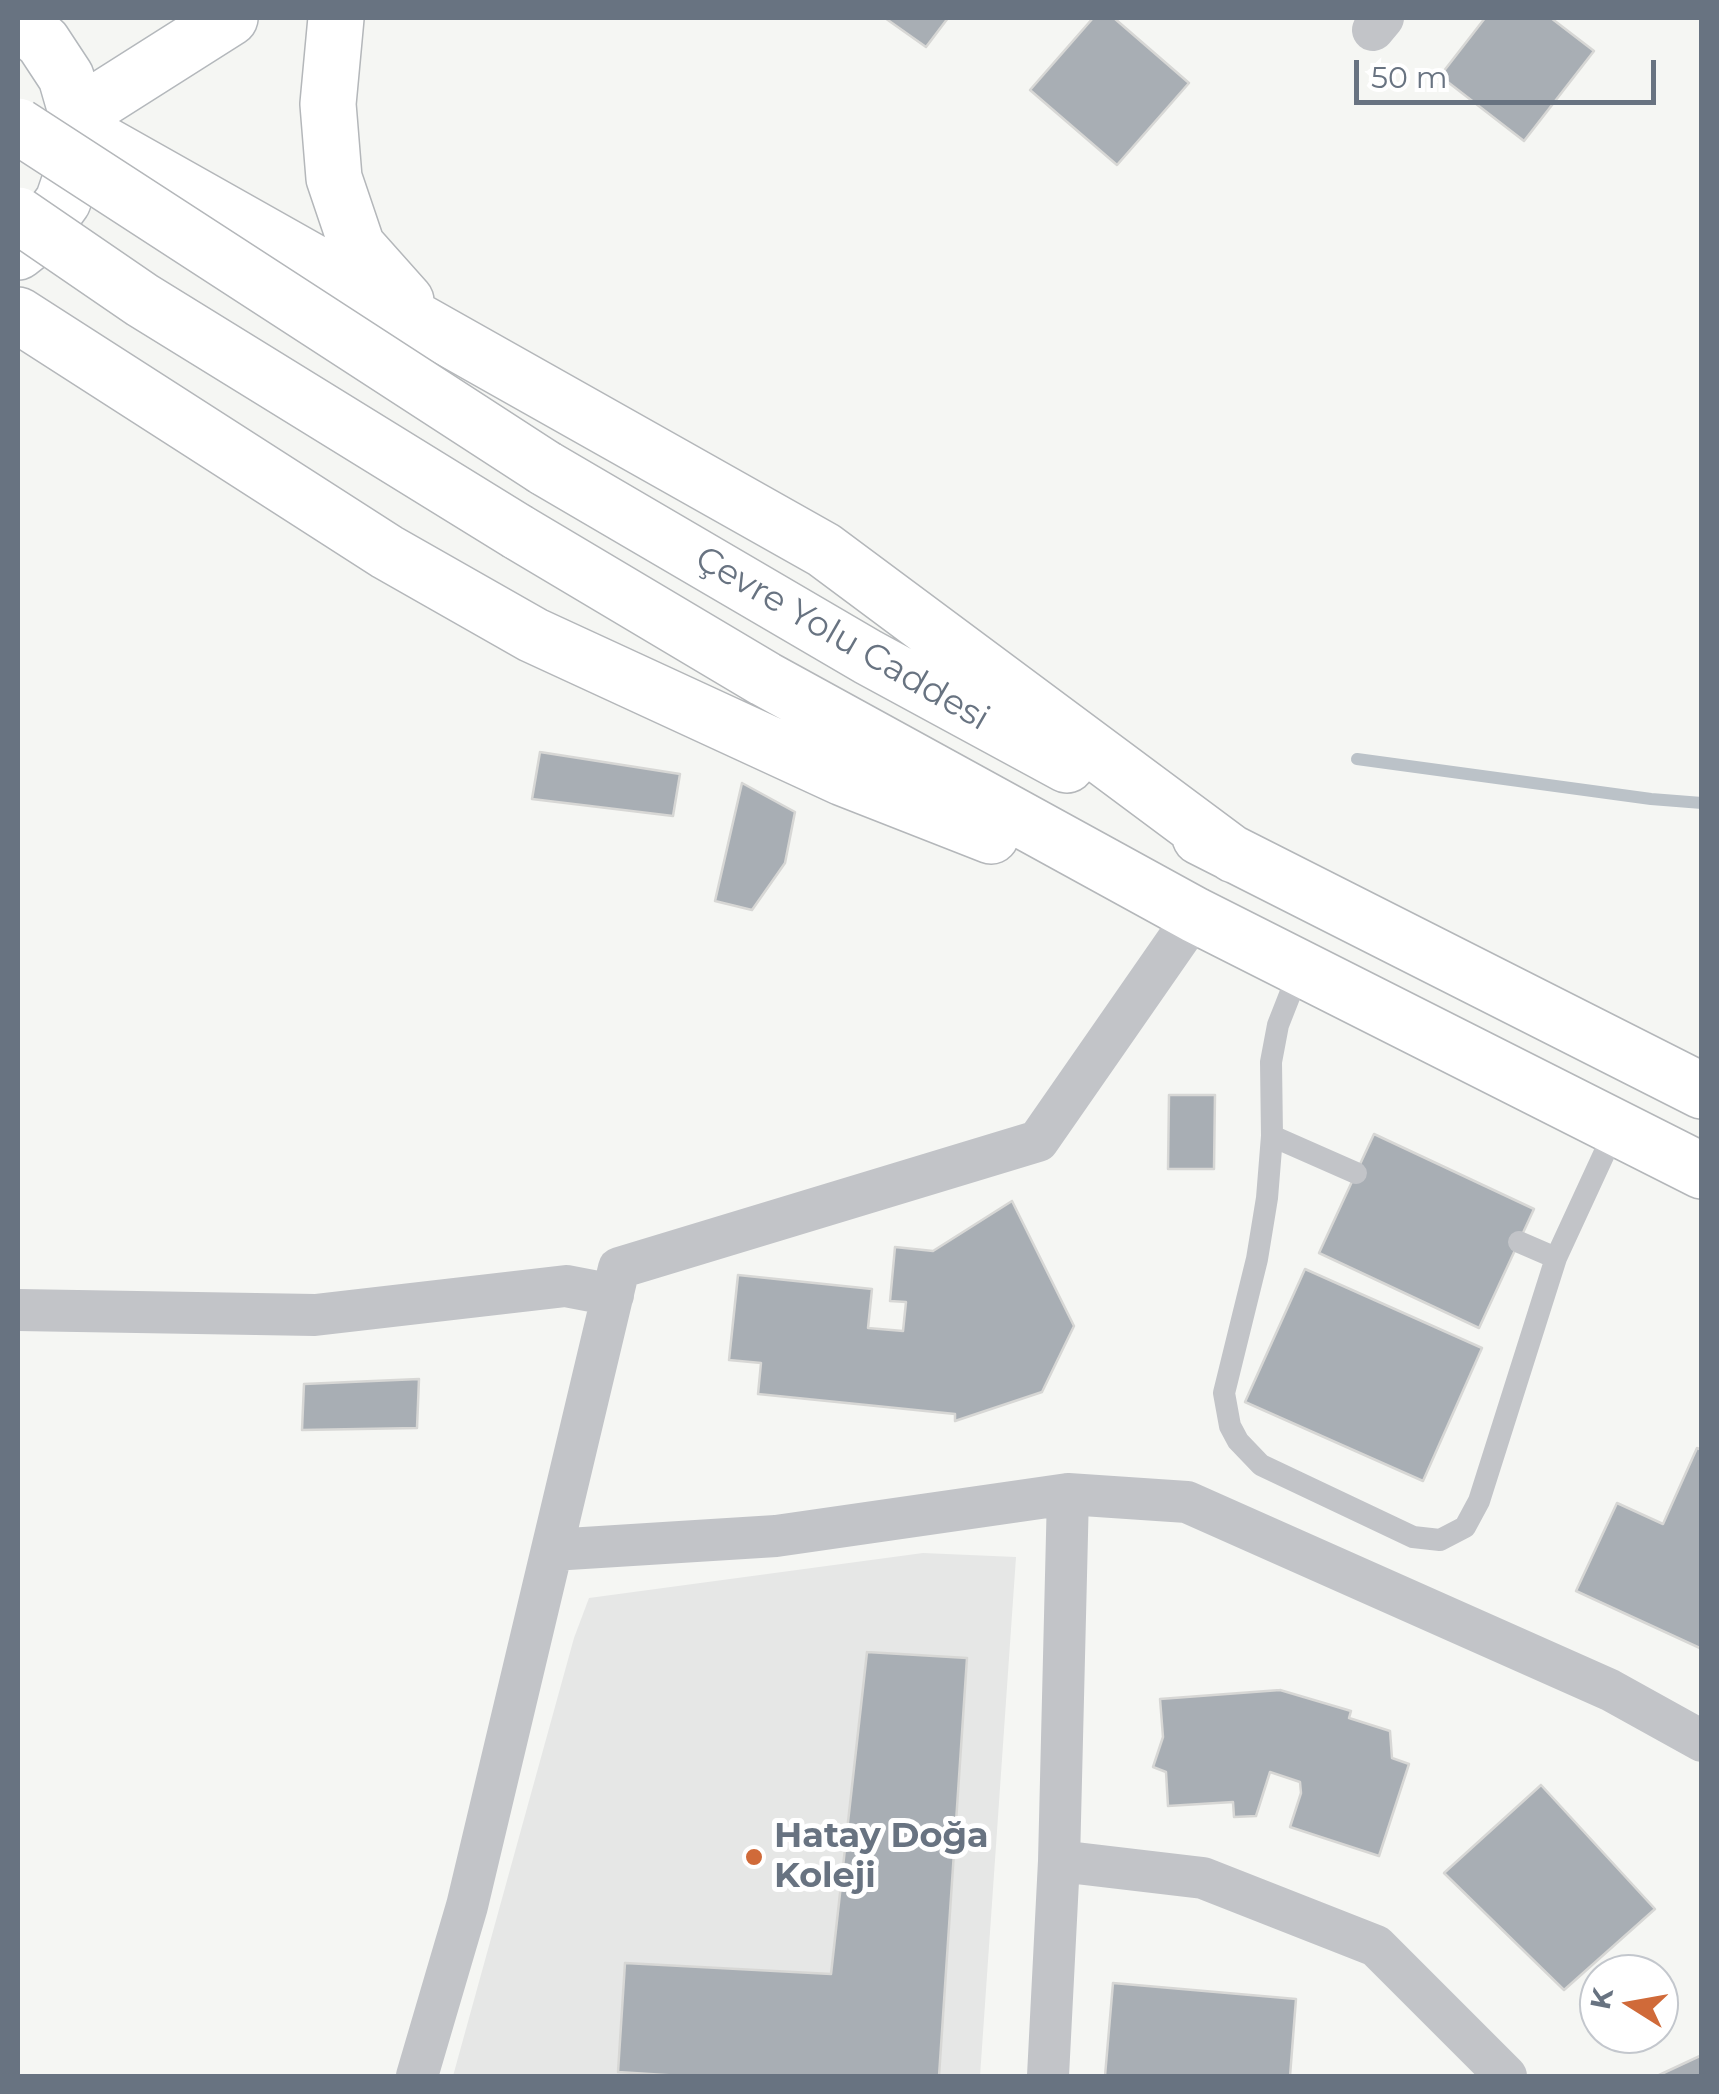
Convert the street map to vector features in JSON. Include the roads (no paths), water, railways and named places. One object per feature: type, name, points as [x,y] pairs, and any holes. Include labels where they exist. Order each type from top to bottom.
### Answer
[{"type":"main road","points":[[77,122],[230,18]]},
{"type":"main road","points":[[336,18],[328,104],[332,160],[334,178],[357,246],[389,285],[446,336]]},
{"type":"main road","points":[[18,21],[44,42],[66,76],[77,122],[77,160],[63,201],[37,237],[18,252]]},
{"type":"main road","points":[[77,122],[280,246],[824,550],[1234,855]]},
{"type":"main road","name":"Çevre Yolu Caddesi","points":[[18,126],[545,468],[868,657],[1234,855],[1702,1091]]},
{"type":"main road","name":"Çevre Yolu Caddesi","points":[[18,215],[174,320],[765,679],[1195,916],[1702,1171]]},
{"type":"main road","points":[[18,315],[388,552],[533,635],[843,778],[1195,916]]},
{"type":"street","points":[[417,2076],[466,1906],[620,1268],[1038,1141],[1195,916]]},
{"type":"street","points":[[18,1310],[315,1315],[566,1286],[613,1295]]},
{"type":"street","points":[[552,1550],[776,1536],[1068,1494],[1187,1502],[1610,1690],[1702,1741]]},
{"type":"street","points":[[1048,2076],[1059,1860],[1068,1494]]},
{"type":"street","points":[[1059,1860],[1203,1878],[1376,1946],[1506,2076]]},
{"type":"lane","points":[[1300,968],[1278,1025],[1271,1062],[1272,1136],[1257,1259],[1224,1393],[1230,1426],[1260,1465],[1412,1537],[1426,1541],[1453,1536],[1474,1515],[1556,1258],[1616,1128]]},
{"type":"lane","points":[[1272,1136],[1356,1173]]},
{"type":"lane","points":[[1519,1242],[1556,1258]]},
{"type":"waterway","points":[[1357,759],[1702,803]]},
{"type":"place","name":"Hatay Doğa Koleji","points":[[754,1857]]}]
